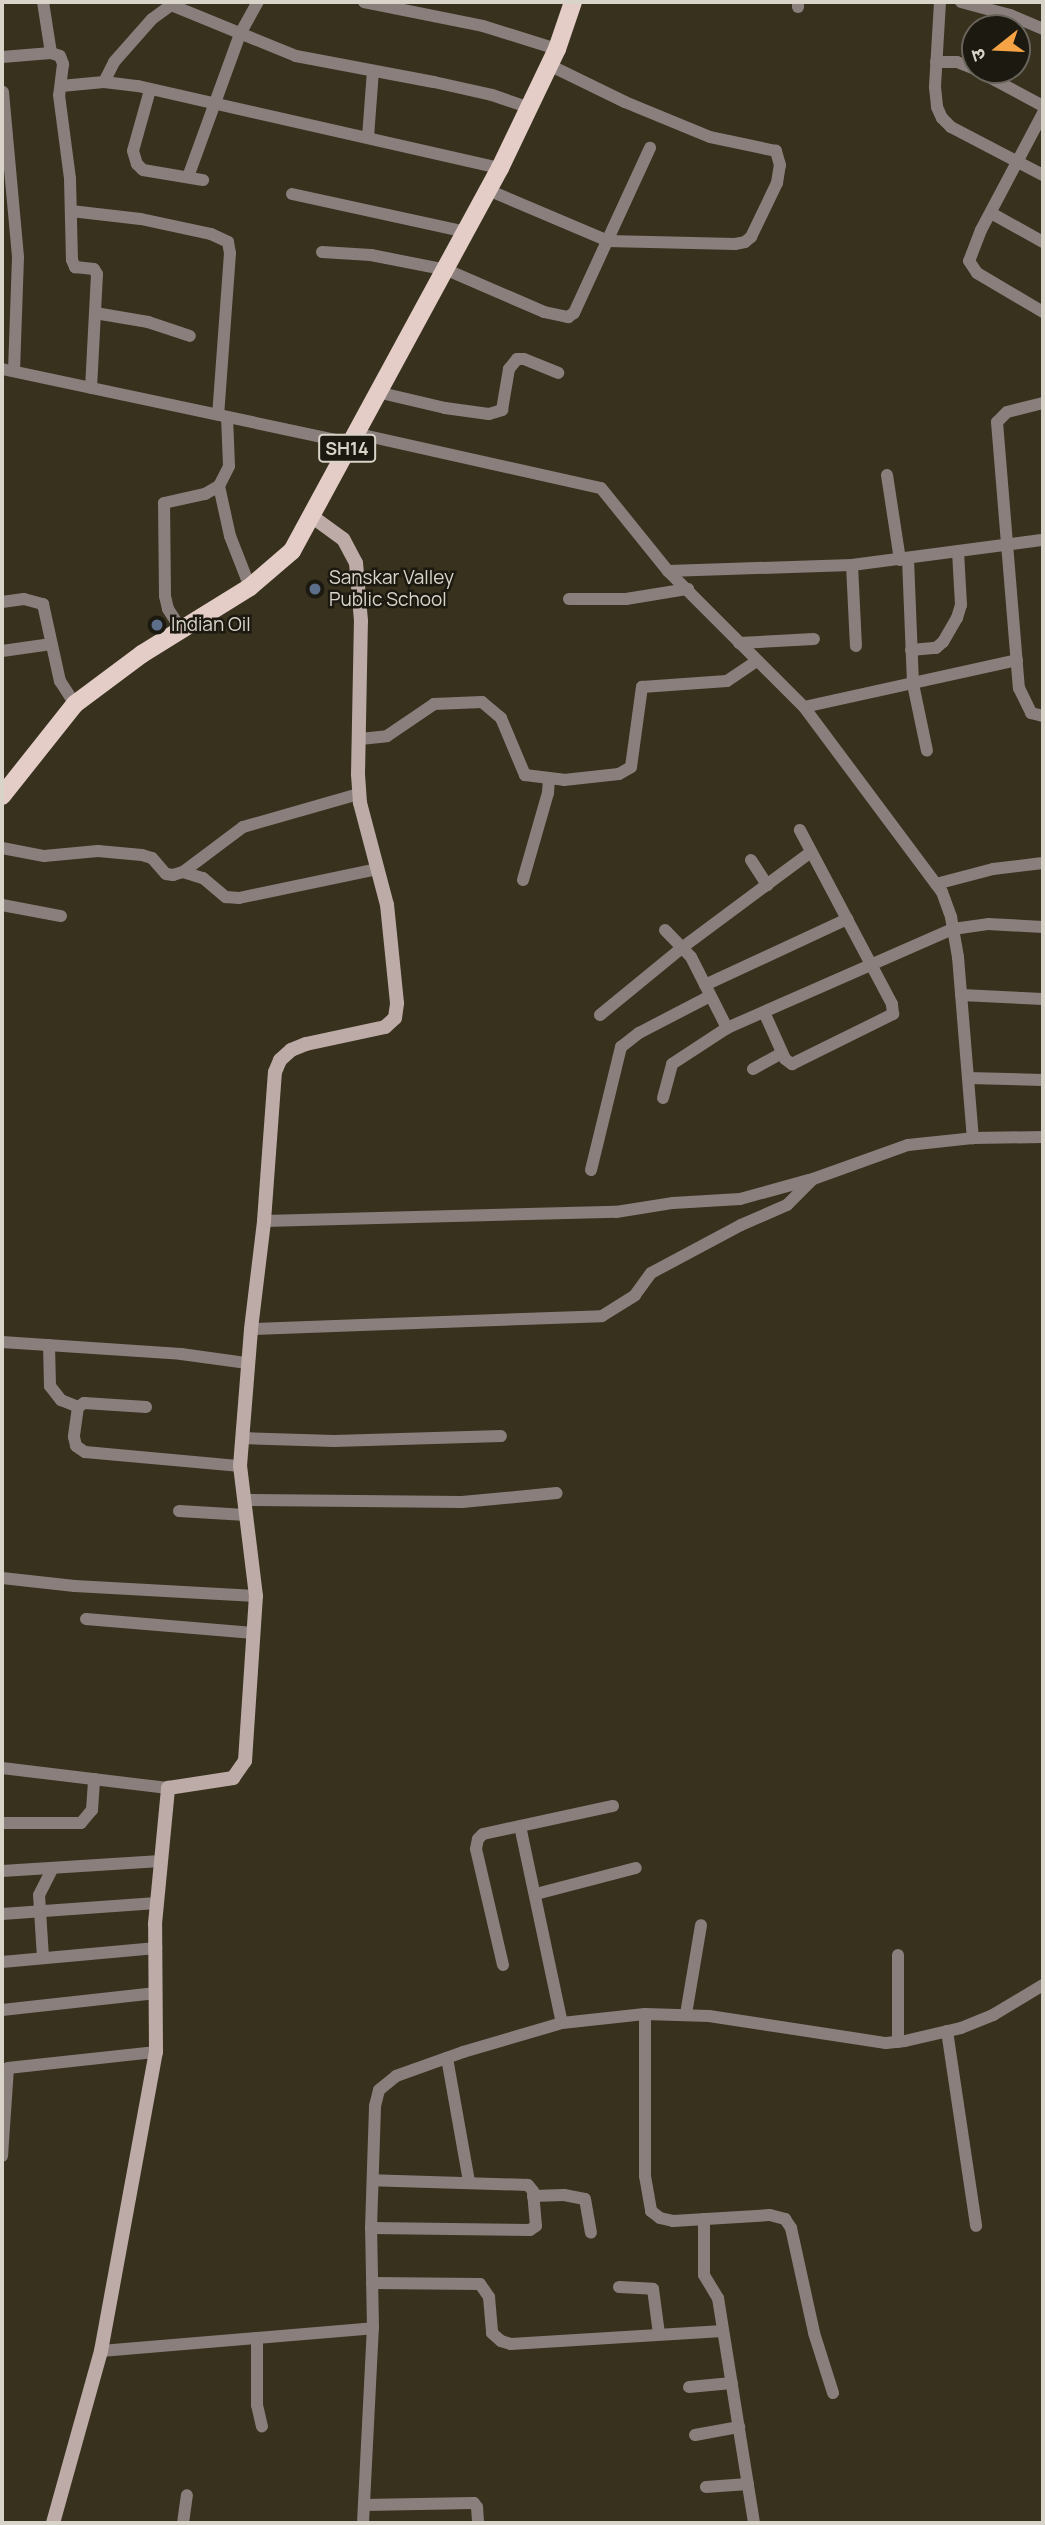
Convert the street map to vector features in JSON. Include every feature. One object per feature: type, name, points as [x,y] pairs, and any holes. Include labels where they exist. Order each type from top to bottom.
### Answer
[{"type":"main road","name":"SH14","points":[[2,796],[75,704],[98,684],[250,587],[292,551],[313,517],[352,438],[447,270],[500,168],[553,57],[573,2]]},
{"type":"street","points":[[43,2],[51,53]]},
{"type":"street","points":[[188,177],[240,34],[258,2]]},
{"type":"street","points":[[364,2],[423,7],[509,33],[553,57],[625,103],[710,137],[771,148],[780,157],[777,183],[745,242],[670,245],[608,241],[488,190]]},
{"type":"street","points":[[940,2],[936,62],[937,107],[942,118],[951,127],[1043,175]]},
{"type":"street","points":[[961,2],[1010,15],[1043,29]]},
{"type":"street","points":[[104,82],[114,62],[152,19],[173,3],[296,56],[492,95],[529,108]]},
{"type":"street","points":[[2,57],[51,53],[60,56],[63,64],[59,95],[71,211],[73,264],[96,271],[91,388]]},
{"type":"street","points":[[936,62],[961,64]]},
{"type":"street","points":[[368,136],[373,71]]},
{"type":"street","points":[[61,86],[104,82],[150,90],[368,136],[500,168]]},
{"type":"street","points":[[1002,84],[1043,106]]},
{"type":"street","points":[[150,90],[135,139],[134,157],[143,170],[203,180]]},
{"type":"street","points":[[3,92],[8,201],[18,257],[8,370],[223,416],[352,438],[601,488],[668,570],[804,707],[936,884],[951,917],[953,929],[972,1138]]},
{"type":"street","points":[[1043,113],[970,252],[969,261],[972,269],[1043,312]]},
{"type":"street","points":[[322,252],[371,255],[447,270],[544,312],[568,317],[574,313],[650,148]]},
{"type":"street","points":[[292,194],[467,232]]},
{"type":"street","points":[[71,211],[155,222],[211,234],[228,243],[230,253],[223,416],[229,466],[219,486],[205,494],[164,503],[165,596],[167,609],[181,629]]},
{"type":"street","points":[[990,213],[1043,242]]},
{"type":"street","points":[[95,313],[148,322],[190,336]]},
{"type":"street","points":[[377,392],[445,408],[489,414],[502,411],[509,369],[517,359],[524,359],[558,373]]},
{"type":"street","points":[[1043,404],[1007,412],[998,422],[1019,688],[1031,713],[1043,716]]},
{"type":"street","points":[[887,475],[904,559],[913,684],[927,751]]},
{"type":"street","points":[[219,486],[230,536],[250,587]]},
{"type":"street","points":[[2,1768],[168,1788],[222,1782],[239,1772],[246,1746],[256,1596],[240,1466],[247,1363],[264,1221],[275,1072],[280,1060],[291,1050],[324,1037],[385,1027],[395,1018],[397,1003],[392,935],[359,794],[361,621],[356,563],[343,539],[313,517]]},
{"type":"street","points":[[668,570],[852,565],[1043,540]]},
{"type":"street","points":[[911,650],[936,648],[951,630],[961,605],[958,552]]},
{"type":"street","points":[[852,565],[856,646]]},
{"type":"street","points":[[569,599],[626,599],[688,589]]},
{"type":"street","points":[[2,602],[24,599],[43,604],[60,681],[75,704]]},
{"type":"street","points":[[739,643],[814,639]]},
{"type":"street","points":[[2,651],[52,644]]},
{"type":"street","points":[[804,707],[1017,660]]},
{"type":"street","points":[[360,739],[387,736],[434,704],[482,702],[501,718],[525,775],[549,779],[582,779],[627,771],[631,767],[642,687],[727,681],[757,661]]},
{"type":"street","points":[[523,880],[548,793],[549,779]]},
{"type":"street","points":[[183,872],[243,827],[359,794]]},
{"type":"street","points":[[764,1012],[787,1062],[797,1063],[891,1017],[894,1010],[800,830]]},
{"type":"street","points":[[2,848],[44,856],[112,851],[152,858],[166,874],[183,872],[202,878],[226,897],[239,898],[378,869]]},
{"type":"street","points":[[600,1015],[682,947],[811,852]]},
{"type":"street","points":[[751,860],[767,885]]},
{"type":"street","points":[[936,884],[993,869],[1043,863]]},
{"type":"street","points":[[2,905],[61,916]]},
{"type":"street","points":[[591,1171],[621,1046],[708,990],[847,919]]},
{"type":"street","points":[[663,1098],[669,1071],[678,1058],[727,1028],[953,929],[988,924],[1043,927]]},
{"type":"street","points":[[665,930],[682,947],[727,1028]]},
{"type":"street","points":[[961,995],[1043,999]]},
{"type":"street","points":[[753,1069],[782,1053]]},
{"type":"street","points":[[968,1079],[1043,1080]]},
{"type":"street","points":[[264,1221],[616,1212],[757,1196],[908,1145],[972,1138],[1043,1137]]},
{"type":"street","points":[[251,1329],[602,1316],[635,1295],[651,1273],[741,1225],[788,1205],[813,1179]]},
{"type":"street","points":[[2,1342],[181,1354],[247,1363]]},
{"type":"street","points":[[50,1345],[50,1386],[54,1395],[78,1407],[91,1402],[146,1406]]},
{"type":"street","points":[[78,1407],[74,1437],[80,1450],[240,1466]]},
{"type":"street","points":[[242,1438],[334,1441],[501,1436]]},
{"type":"street","points":[[178,1511],[462,1502],[557,1493]]},
{"type":"street","points":[[2,1577],[75,1586],[256,1596]]},
{"type":"street","points":[[86,1619],[253,1633]]},
{"type":"street","points":[[2,1823],[80,1824],[92,1810],[94,1779]]},
{"type":"street","points":[[53,2523],[101,2351],[156,2052],[157,1903],[168,1788]]},
{"type":"street","points":[[503,1965],[475,1849],[483,1834],[613,1806]]},
{"type":"street","points":[[520,1826],[562,2024]]},
{"type":"street","points":[[2,1871],[161,1861]]},
{"type":"street","points":[[43,1958],[38,1912],[41,1887],[53,1868]]},
{"type":"street","points":[[536,1894],[636,1868]]},
{"type":"street","points":[[2,1914],[157,1903]]},
{"type":"street","points":[[686,2014],[701,1925]]},
{"type":"street","points":[[2,1962],[156,1948]]},
{"type":"street","points":[[898,1955],[898,2042]]},
{"type":"street","points":[[363,2523],[373,2329],[371,2228],[379,2090],[396,2076],[562,2024],[645,2014],[686,2014],[886,2043],[898,2042],[947,2031],[993,2015],[1043,1984]]},
{"type":"street","points":[[2,2010],[156,1993]]},
{"type":"street","points":[[645,2014],[646,2195],[651,2211],[660,2218],[673,2221],[771,2215],[785,2219],[833,2393]]},
{"type":"street","points":[[947,2031],[976,2226]]},
{"type":"street","points":[[2,2156],[5,2063],[156,2052]]},
{"type":"street","points":[[447,2058],[469,2181]]},
{"type":"street","points":[[371,2228],[530,2230],[536,2226],[531,2188],[521,2183],[373,2180]]},
{"type":"street","points":[[533,2196],[564,2195],[585,2199],[591,2232]]},
{"type":"street","points":[[704,2219],[704,2274],[718,2298],[754,2523]]},
{"type":"street","points":[[372,2283],[480,2284],[489,2297],[492,2333],[500,2341],[511,2343],[723,2330]]},
{"type":"street","points":[[619,2287],[653,2289],[659,2334]]},
{"type":"street","points":[[101,2351],[373,2329]]},
{"type":"street","points":[[257,2338],[257,2405],[262,2426]]},
{"type":"street","points":[[689,2387],[732,2384]]},
{"type":"street","points":[[695,2435],[739,2427]]},
{"type":"street","points":[[706,2487],[748,2484]]},
{"type":"street","points":[[183,2523],[187,2495]]},
{"type":"street","points":[[364,2505],[474,2503],[478,2507],[478,2523]]},
{"type":"place","name":"Sanskar Valley Public School","points":[[315,589]]},
{"type":"place","name":"Indian Oil","points":[[157,625]]}]
